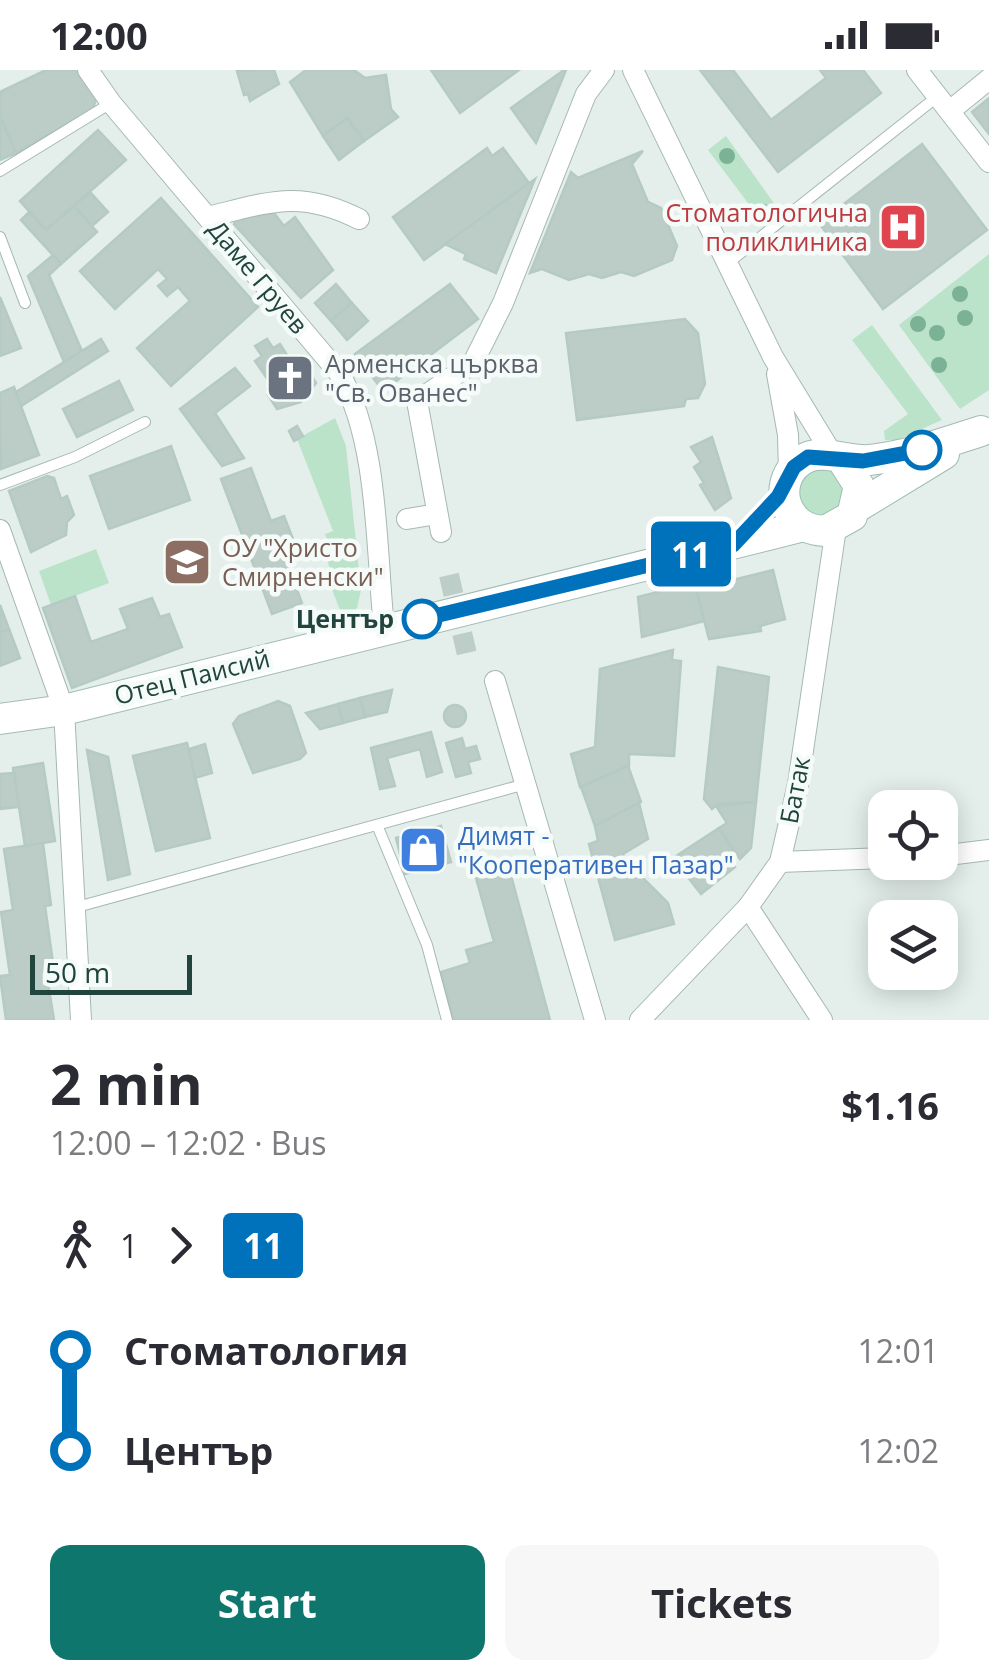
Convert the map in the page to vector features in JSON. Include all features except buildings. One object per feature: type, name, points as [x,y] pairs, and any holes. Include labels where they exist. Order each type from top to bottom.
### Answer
[{"type":"street","name":"Даме Груев","points":[[88,70],[111,103],[339,373],[354,397],[364,442],[384,628]]},
{"type":"street","points":[[372,524],[404,519],[439,523],[417,401],[473,364],[503,303],[586,94],[604,70]]},
{"type":"street","points":[[633,70],[773,358],[859,486],[846,518]]},
{"type":"street","points":[[917,70],[989,162]]},
{"type":"street","points":[[945,103],[989,79]]},
{"type":"street","points":[[208,217],[276,200],[306,198],[359,219]]},
{"type":"street","points":[[773,358],[788,435],[788,510],[804,526]]},
{"type":"street","points":[[733,545],[808,457],[903,454],[985,428]]},
{"type":"street","points":[[846,518],[985,428]]},
{"type":"street","name":"Отец Паисий","points":[[0,720],[64,710],[384,628],[846,518]]},
{"type":"street","name":"Батак","points":[[640,1020],[748,908],[780,862],[846,518]]},
{"type":"street","points":[[0,530],[64,710],[81,1020]]},
{"type":"street","points":[[495,681],[522,785],[594,1020]]},
{"type":"street","points":[[958,854],[989,850]]},
{"type":"street","points":[[780,862],[868,859]]},
{"type":"street","points":[[748,908],[822,1020]]},
{"type":"lane","points":[[0,171],[111,103]]},
{"type":"lane","points":[[728,263],[945,103]]},
{"type":"lane","points":[[0,237],[25,303]]},
{"type":"lane","points":[[0,485],[75,457],[145,422]]},
{"type":"lane","points":[[77,907],[522,785]]},
{"type":"lane","points":[[377,825],[427,946],[447,1020]]},
{"type":"green space","points":[[726,136],[781,213],[766,227],[708,150]]},
{"type":"green space","points":[[989,254],[989,390],[960,409],[899,325]]},
{"type":"green space","points":[[872,325],[942,420],[897,440],[885,440],[884,431],[908,414],[852,340]]},
{"type":"green space","points":[[335,418],[346,446],[361,590],[357,608],[343,618],[326,574],[331,572],[325,554],[331,551],[325,534],[333,531],[297,439]]},
{"type":"green space","points":[[822,469],[838,476],[845,492],[838,508],[822,515],[806,508],[799,492],[806,476]]},
{"type":"green space","points":[[96,549],[109,583],[51,605],[39,571]]},
{"type":"tunnel","points":[[449,575],[468,659]]},
{"type":"bus line","name":"11","points":[[422,619],[733,545],[778,497],[794,467],[808,457],[825,455],[843,461],[863,461],[922,450]]},
{"type":"place","name":"Стоматологична поликлиника","points":[[903,227]]},
{"type":"place","name":"Арменска църква \"Св. Ованес\"","points":[[290,378]]},
{"type":"place","name":"ОУ \"Христо Смирненски\"","points":[[187,562]]},
{"type":"place","name":"Център","points":[[422,619]]},
{"type":"place","name":"Димят - \"Кооперативен Пазар\"","points":[[423,850]]}]
